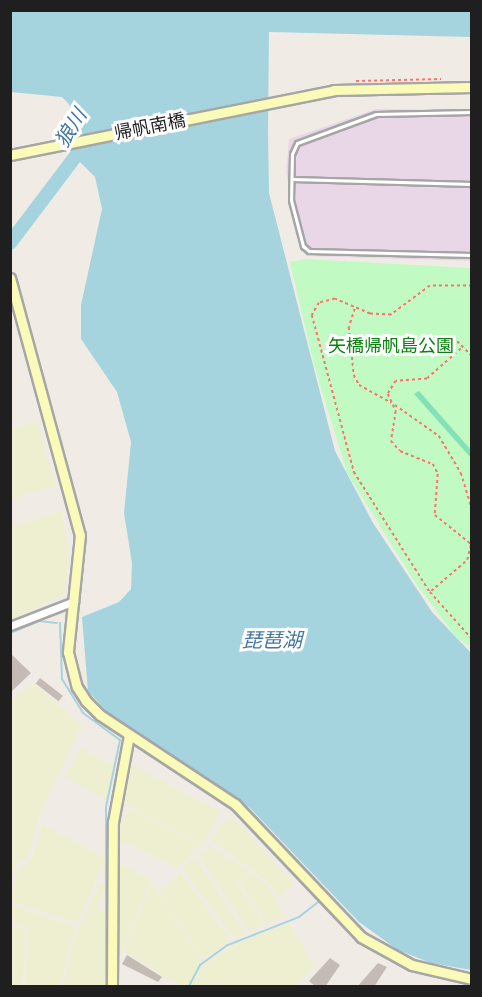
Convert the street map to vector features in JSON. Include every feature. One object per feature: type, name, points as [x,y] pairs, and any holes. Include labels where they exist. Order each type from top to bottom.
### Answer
[{"type":"street","name":"帰帆南橋","points":[[10,155],[289,98],[373,87],[471,87]]},
{"type":"street","points":[[11,282],[80,535],[68,652],[78,687],[100,715],[235,804],[362,937],[412,964],[468,981]]},
{"type":"street","points":[[10,626],[74,601]]},
{"type":"street","points":[[111,987],[113,822],[129,735]]},
{"type":"lane","points":[[471,112],[397,111],[340,126],[297,143],[292,180],[297,227],[309,251],[471,255]]},
{"type":"lane","points":[[292,180],[471,184]]},
{"type":"path","points":[[471,286],[430,286],[391,315],[356,308],[335,299],[314,308],[322,361],[354,471],[430,592],[471,639]]},
{"type":"path","points":[[356,308],[349,327],[354,375],[359,385],[393,404],[439,436],[461,473],[471,508]]},
{"type":"path","points":[[453,337],[461,349],[471,356]]},
{"type":"path","points":[[430,592],[467,560],[471,544],[435,515],[438,474],[433,464],[400,451],[391,441],[396,411],[388,394],[396,381],[427,379],[461,349]]},
{"type":"shaded area","points":[[376,109],[471,110],[471,261],[307,256],[300,248],[286,172],[289,139]]},
{"type":"green space","name":"矢橋帰帆島公園","points":[[305,259],[471,268],[471,647],[456,637],[416,584],[347,473],[314,365],[290,262]]},
{"type":"green space","points":[[419,391],[471,450],[471,458],[414,394]]},
{"type":"green space","points":[[37,421],[55,485],[11,499],[11,429]]},
{"type":"green space","points":[[62,510],[69,560],[65,594],[11,620],[11,527]]},
{"type":"green space","points":[[33,683],[82,725],[41,812],[27,858],[16,865],[11,885],[11,700]]},
{"type":"green space","points":[[80,748],[114,766],[106,800],[66,778]]},
{"type":"green space","points":[[131,764],[220,811],[202,845],[113,798]]},
{"type":"green space","points":[[130,808],[200,845],[177,868],[118,839],[118,820],[122,822]]},
{"type":"green space","points":[[233,817],[294,884],[279,897],[265,880],[211,840],[222,823]]},
{"type":"green space","points":[[43,825],[106,858],[77,923],[11,902],[17,871],[31,859]]},
{"type":"green space","points":[[209,846],[251,873],[237,883],[265,924],[250,932],[198,855]]},
{"type":"green space","points":[[194,859],[246,934],[234,938],[183,869]]},
{"type":"green space","points":[[123,864],[151,880],[121,954],[116,952],[117,870]]},
{"type":"green space","points":[[180,872],[228,937],[229,942],[203,959],[159,892]]},
{"type":"green space","points":[[252,874],[267,885],[285,915],[267,923],[240,884]]},
{"type":"green space","points":[[152,882],[202,961],[188,986],[180,986],[124,950]]},
{"type":"green space","points":[[100,884],[106,885],[97,909],[106,912],[105,986],[63,986],[74,938]]},
{"type":"green space","points":[[10,905],[76,927],[59,986],[25,986],[28,930],[11,919]]},
{"type":"green space","points":[[10,923],[25,931],[22,986],[11,986]]},
{"type":"green space","points":[[289,923],[315,966],[297,986],[191,986],[205,963],[233,945]]},
{"type":"water","name":"琵琶湖","points":[[11,11],[471,11],[471,37],[269,32],[268,133],[269,193],[335,451],[373,523],[432,612],[471,653],[471,970],[431,963],[398,950],[359,922],[250,808],[107,712],[88,691],[82,617],[119,602],[131,589],[132,563],[124,513],[131,442],[117,392],[81,339],[81,305],[102,209],[95,177],[76,158],[78,135],[69,104],[62,97],[11,92]]},
{"type":"building","points":[[10,653],[31,673],[10,693]]},
{"type":"building","points":[[40,678],[63,696],[59,701],[36,684]]},
{"type":"building","points":[[127,955],[162,977],[158,982],[122,964]]},
{"type":"building","points":[[330,958],[340,965],[325,987],[316,987],[309,981]]},
{"type":"building","points":[[378,963],[387,967],[374,987],[357,987]]},
{"type":"waterway","name":"狼川","points":[[10,243],[85,144]]},
{"type":"waterway","points":[[10,633],[39,621],[57,623]]},
{"type":"waterway","points":[[60,623],[62,679],[83,713],[120,740],[106,807],[106,986]]},
{"type":"waterway","points":[[189,986],[200,965],[228,945],[299,917],[318,902]]},
{"type":"waterway","points":[[116,978],[117,962]]}]
